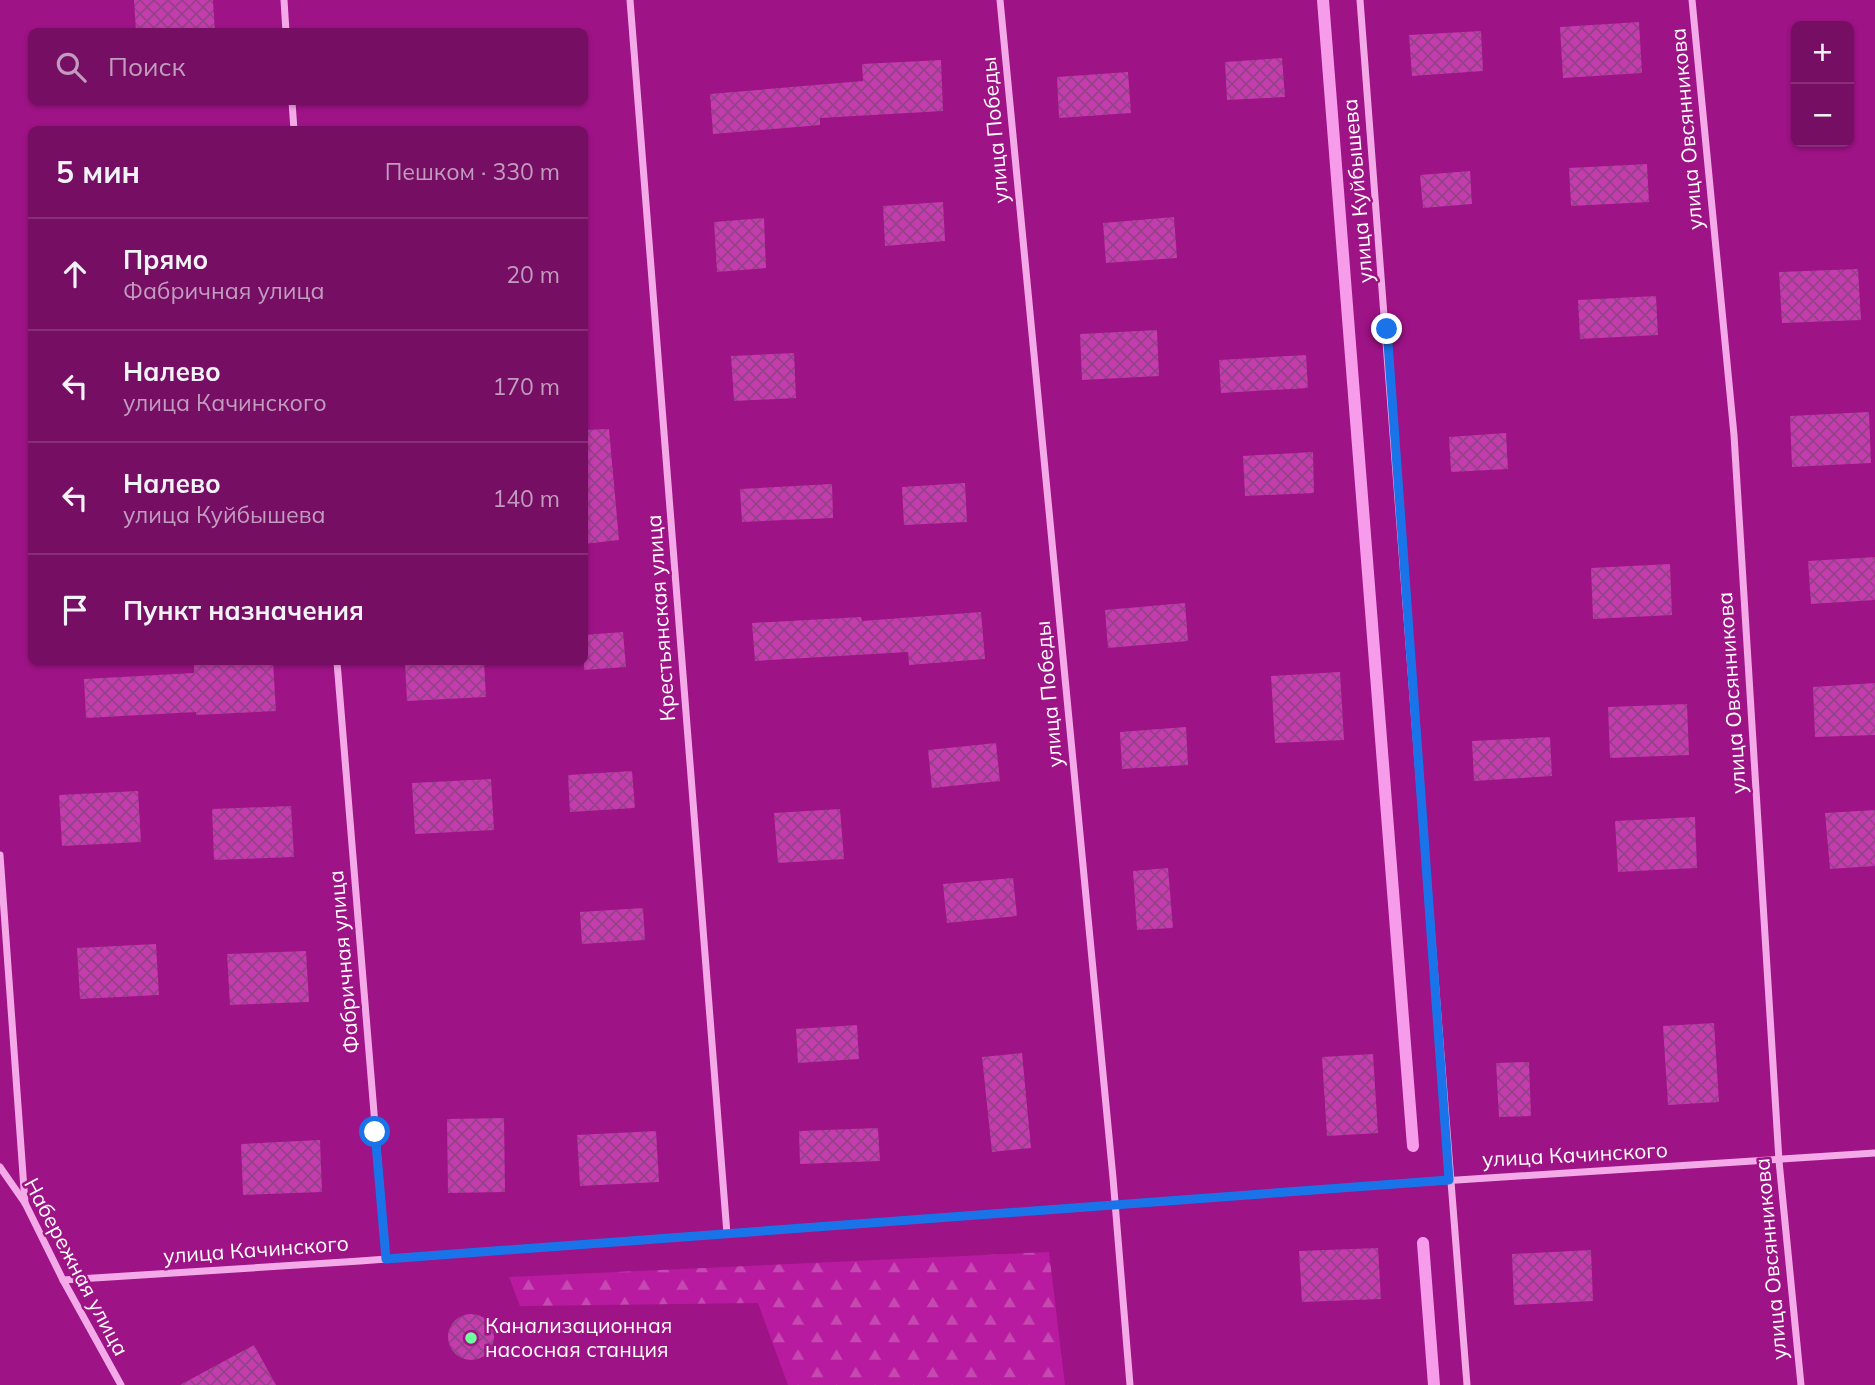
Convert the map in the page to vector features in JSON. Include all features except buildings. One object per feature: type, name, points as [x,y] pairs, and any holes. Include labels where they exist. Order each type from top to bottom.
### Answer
[{"type":"street","points":[[284,0],[286,28]]},
{"type":"street","name":"Крестьянская улица","points":[[630,0],[727,1234]]},
{"type":"street","name":"улица Победы","points":[[1000,0],[1116,1206],[1130,1385]]},
{"type":"street","name":"улица Куйбышева","points":[[1360,0],[1390,356],[1449,1180],[1467,1385]]},
{"type":"street","name":"улица Овсянникова","points":[[1692,0],[1734,435],[1779,1161],[1801,1385]]},
{"type":"street","points":[[292,105],[294,126]]},
{"type":"street","name":"Фабричная улица","points":[[337,665],[386,1259]]},
{"type":"street","points":[[0,855],[3,938],[25,1203]]},
{"type":"street","name":"улица Качинского","points":[[63,1280],[386,1259],[1449,1180],[1875,1153]]},
{"type":"street","name":"Набережная улица","points":[[0,1167],[25,1203],[63,1280],[121,1385]]},
{"type":"green space","points":[[1049,1252],[1065,1385],[788,1385],[758,1303],[520,1306],[509,1277]]},
{"type":"waterway","points":[[1323,0],[1413,1146]]},
{"type":"waterway","points":[[1423,1243],[1434,1385]]},
{"type":"place","name":"Канализационная насосная станция","points":[[471,1338]]},
{"type":"route","points":[[375,1132],[386,1259],[1449,1180],[1387,329]]}]
